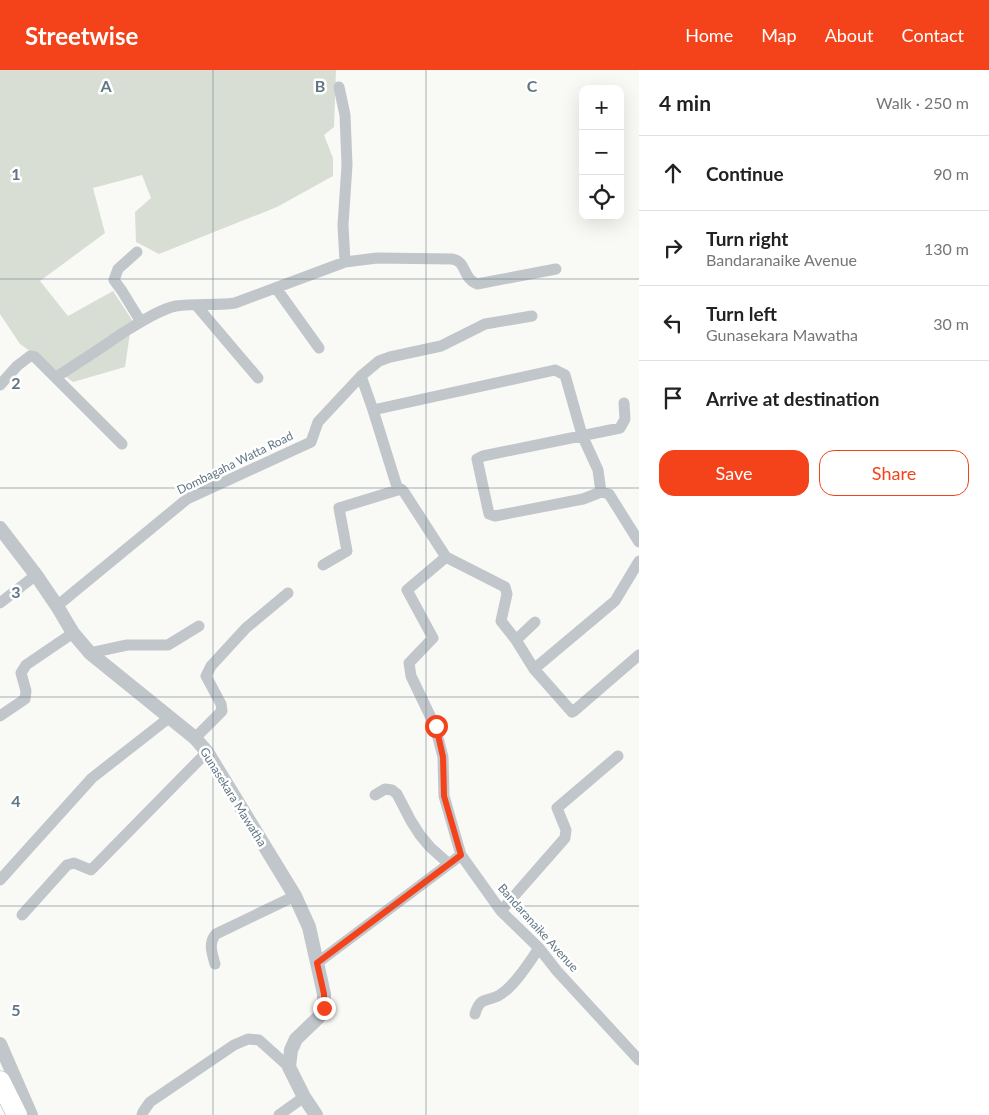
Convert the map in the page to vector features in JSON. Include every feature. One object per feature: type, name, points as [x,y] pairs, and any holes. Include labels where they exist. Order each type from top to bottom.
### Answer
[{"type":"highway","points":[[0,1081],[17,1115]]},
{"type":"street","points":[[339,87],[345,115],[347,165],[343,225],[345,262]]},
{"type":"street","points":[[137,252],[118,269],[114,280],[141,322]]},
{"type":"street","points":[[56,377],[141,322],[168,308],[196,304],[221,305],[235,303],[345,262],[402,257],[452,259],[462,264],[472,282],[477,284],[556,269]]},
{"type":"street","points":[[276,288],[319,348]]},
{"type":"street","points":[[196,304],[258,378]]},
{"type":"street","name":"Dombagaha Watta Road","points":[[58,606],[187,499],[310,442],[318,422],[361,376],[378,361],[390,356],[441,346],[485,324],[532,316]]},
{"type":"street","points":[[0,384],[17,366],[30,356],[35,357],[122,444]]},
{"type":"street","points":[[373,410],[555,370],[565,375],[582,436],[598,470],[601,492]]},
{"type":"street","points":[[361,376],[398,490]]},
{"type":"street","points":[[624,403],[625,419],[620,428],[483,456],[477,459],[489,514],[495,516],[583,499],[601,492],[609,494],[639,542]]},
{"type":"street","points":[[324,566],[347,551],[339,508],[402,489],[446,557],[506,587],[500,621],[516,640],[534,669],[572,712],[639,654]]},
{"type":"street","name":"Gunasekara Mawatha","points":[[0,528],[58,606],[73,634],[90,653],[195,738],[207,752],[295,896],[308,927],[324,994],[324,1008],[318,1018],[296,1040],[291,1050],[289,1067]]},
{"type":"street","name":"Bandaranaike Avenue","points":[[446,557],[407,590],[433,638],[409,663],[411,676],[436,726],[443,757],[444,796],[461,855],[501,911],[539,948],[556,971],[639,1060]]},
{"type":"street","points":[[534,669],[615,601],[639,561]]},
{"type":"street","points":[[0,603],[36,575]]},
{"type":"street","points":[[195,738],[222,711],[221,704],[206,676],[210,666],[246,628],[288,593]]},
{"type":"street","points":[[516,640],[535,622]]},
{"type":"street","points":[[90,653],[127,645],[168,645],[199,626]]},
{"type":"street","points":[[0,716],[25,699],[26,691],[21,673],[26,665],[73,634]]},
{"type":"street","points":[[0,880],[92,778],[170,717]]},
{"type":"street","points":[[22,915],[67,865],[74,863],[91,870],[207,752]]},
{"type":"street","points":[[501,911],[565,838],[566,830],[557,808],[618,756]]},
{"type":"street","points":[[375,795],[385,790],[392,790],[397,794],[410,821],[420,835],[449,864]]},
{"type":"street","points":[[317,963],[461,855]]},
{"type":"street","points":[[214,964],[210,945],[211,939],[216,934],[295,896]]},
{"type":"street","points":[[475,1014],[478,1006],[483,1001],[498,996],[514,983],[539,948]]},
{"type":"street","points":[[142,1115],[150,1102],[234,1045],[248,1039],[259,1040],[289,1067],[304,1098],[316,1115]]},
{"type":"street","points":[[0,1044],[31,1115]]},
{"type":"street","points":[[279,1115],[304,1098]]},
{"type":"shaded area","points":[[0,70],[336,70],[334,127],[324,135],[333,158],[333,176],[277,207],[159,254],[136,242],[135,212],[151,198],[142,175],[93,188],[105,233],[40,281],[68,316],[113,291],[132,320],[125,367],[73,382],[20,344],[0,314]]},
{"type":"route","points":[[324,1008],[324,994],[317,963],[461,855],[444,796],[443,757],[436,726]]}]
